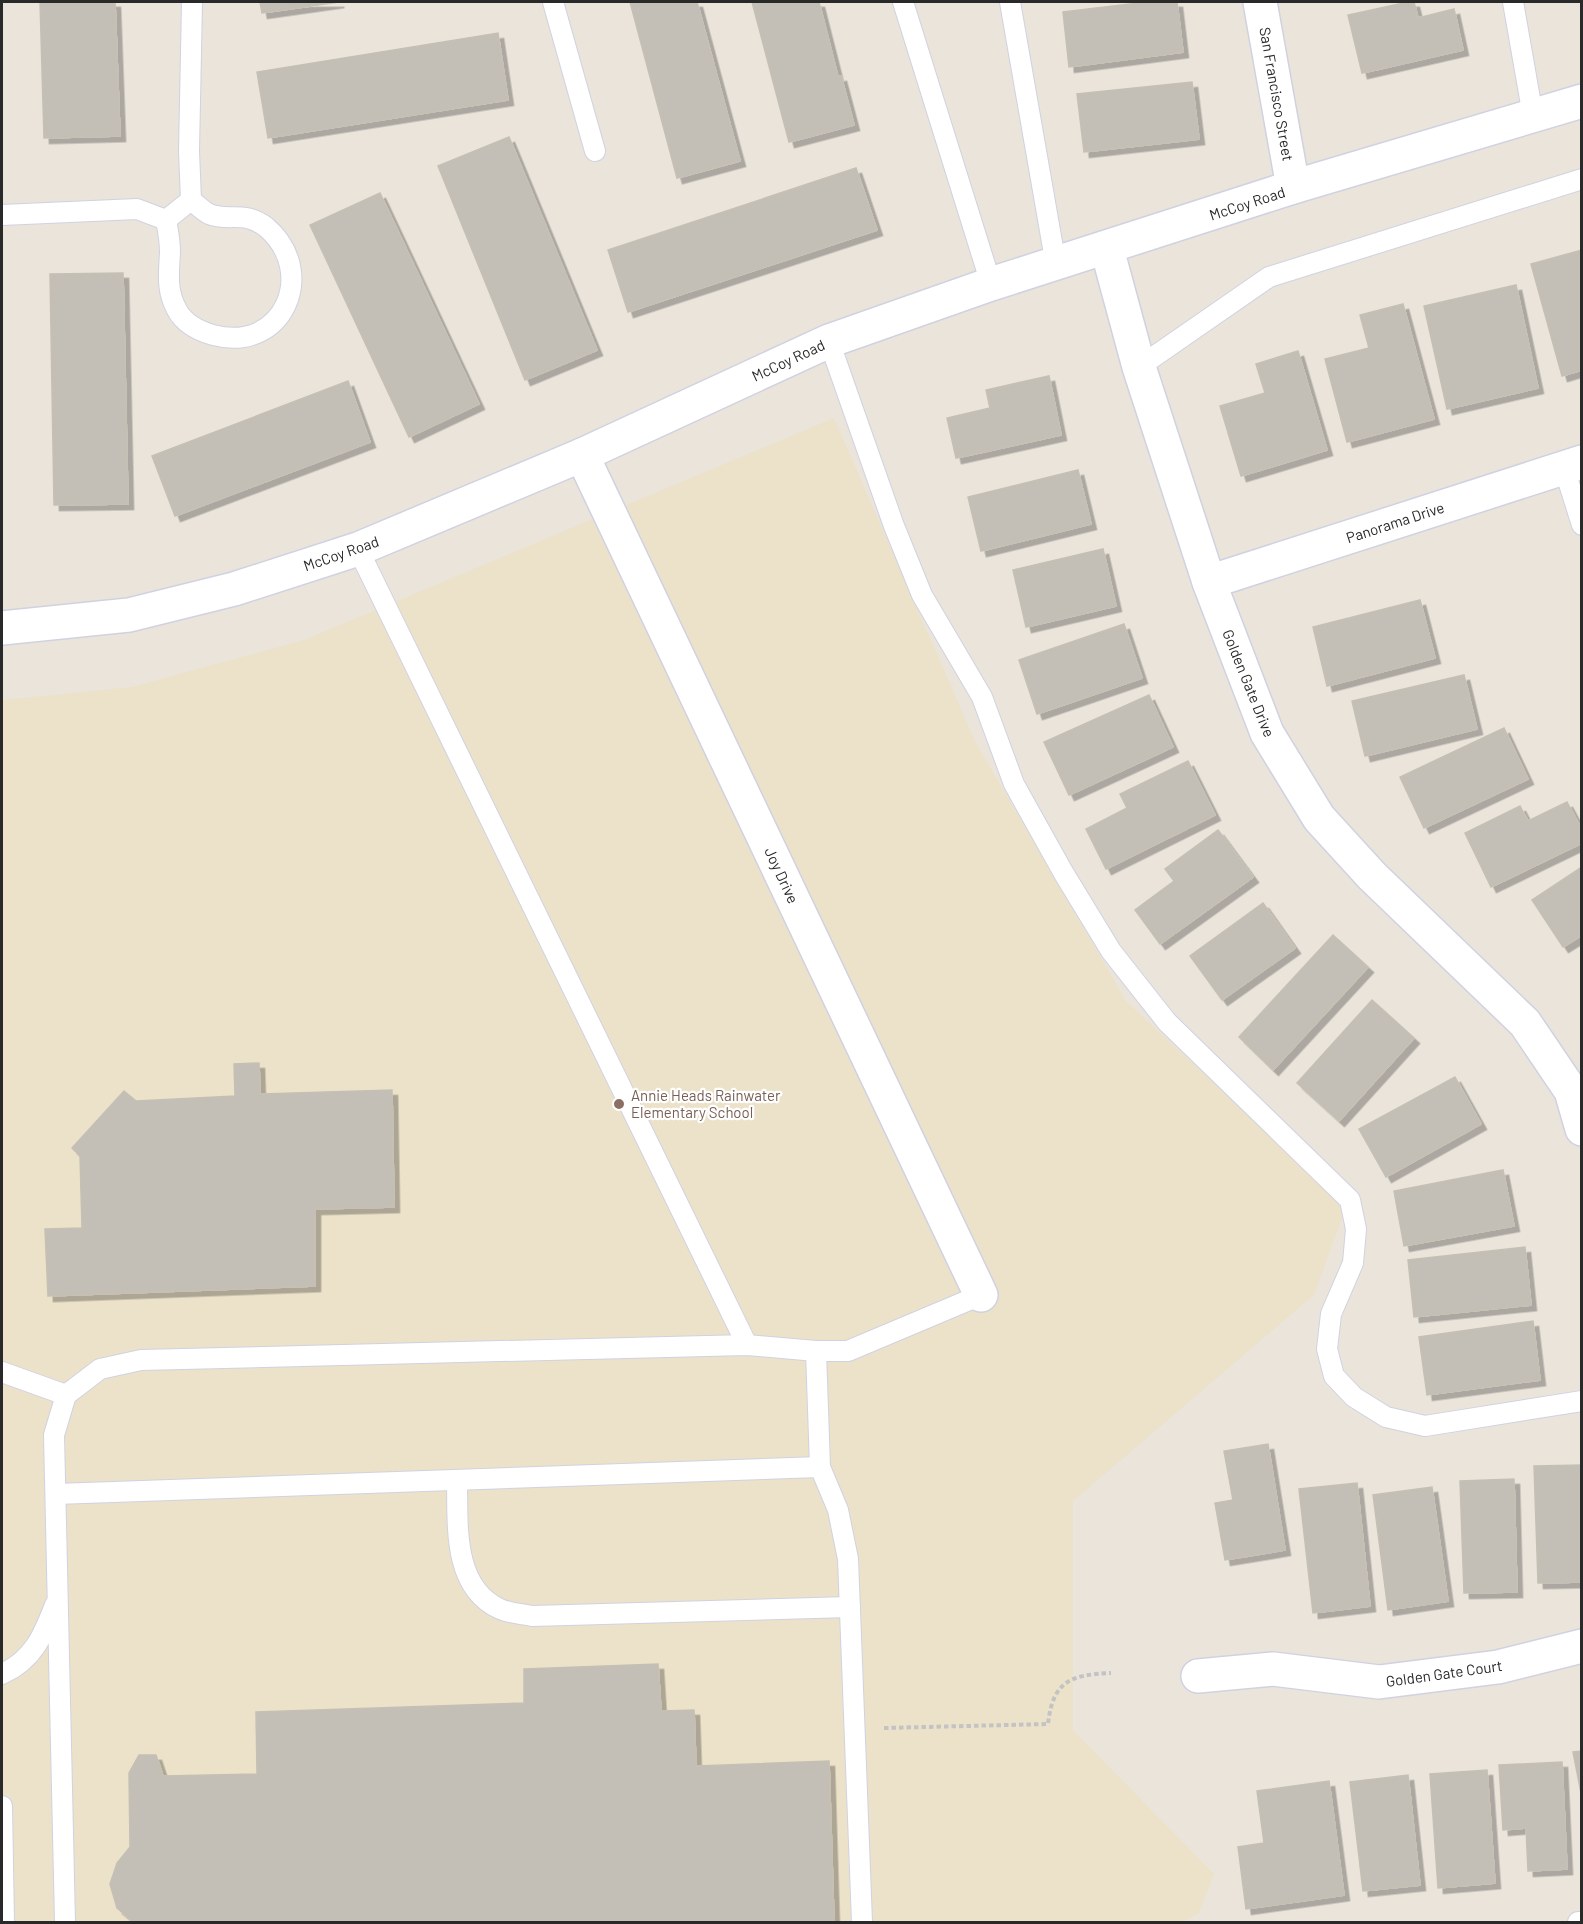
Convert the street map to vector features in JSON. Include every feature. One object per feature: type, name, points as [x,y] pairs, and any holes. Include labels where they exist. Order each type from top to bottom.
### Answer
[{"type":"street","name":"San Francisco Street","points":[[1260,2],[1293,188]]},
{"type":"street","name":"McCoy Road","points":[[2,628],[129,615],[234,589],[357,549],[582,455],[830,341],[991,284],[1293,188],[1581,101]]},
{"type":"street","name":"Golden Gate Drive","points":[[1107,249],[1139,367],[1209,582],[1267,734],[1319,818],[1372,876],[1525,1023],[1571,1091],[1581,1129]]},
{"type":"street","name":"Joy Drive","points":[[582,455],[981,1295]]},
{"type":"street","name":"Panorama Drive","points":[[1209,582],[1573,465]]},
{"type":"street","name":"Golden Gate Court","points":[[1198,1676],[1273,1669],[1379,1682],[1498,1667],[1581,1646]]},
{"type":"lane","points":[[191,200],[189,151],[192,2]]},
{"type":"lane","points":[[553,2],[595,151]]},
{"type":"lane","points":[[903,2],[991,284]]},
{"type":"lane","points":[[1010,2],[1056,265]]},
{"type":"lane","points":[[1513,2],[1533,116]]},
{"type":"lane","points":[[1139,367],[1269,277],[1581,179]]},
{"type":"lane","points":[[166,220],[191,200]]},
{"type":"lane","points":[[166,220],[170,250],[166,280],[177,311],[197,331],[232,340],[258,334],[282,314],[292,283],[287,255],[266,228],[246,216],[210,214],[191,200]]},
{"type":"lane","points":[[2,215],[137,209],[166,220]]},
{"type":"lane","points":[[830,341],[894,526],[922,595],[982,697],[1014,784],[1063,872],[1111,951],[1167,1022],[1350,1200],[1356,1229],[1353,1263],[1331,1314],[1327,1349],[1334,1376],[1354,1397],[1386,1418],[1425,1426],[1581,1401]]},
{"type":"lane","points":[[1573,465],[1581,525]]},
{"type":"lane","points":[[357,549],[747,1345]]},
{"type":"lane","points":[[65,1923],[54,1435],[66,1395],[100,1369],[141,1360],[747,1345],[816,1351],[848,1351],[981,1295]]},
{"type":"lane","points":[[816,1351],[820,1467],[838,1510],[846,1549],[857,1729],[862,1923]]},
{"type":"lane","points":[[2,1372],[66,1395]]},
{"type":"lane","points":[[56,1494],[820,1467]]},
{"type":"lane","points":[[457,1480],[459,1548],[473,1588],[500,1609],[532,1616],[850,1607]]},
{"type":"lane","points":[[2,1674],[19,1666],[42,1638],[58,1596]]},
{"type":"lane","points":[[2,1806],[4,1923]]},
{"type":"path","points":[[857,1729],[1048,1724],[1050,1705],[1061,1685],[1080,1675],[1111,1673]]},
{"type":"shaded area","name":"Annie Heads Rainwater Elementary School","points":[[834,418],[975,741],[1126,1001],[1346,1207],[1314,1295],[1073,1501],[1073,1730],[1214,1874],[1199,1913],[1183,1922],[2,1922],[2,700],[132,687],[304,640]]},
{"type":"building","points":[[40,2],[115,2],[120,136],[44,138]]},
{"type":"building","points":[[260,2],[339,2],[262,13]]},
{"type":"building","points":[[630,2],[697,2],[740,161],[677,178]]},
{"type":"building","points":[[752,2],[819,2],[838,77],[841,76],[854,125],[789,142]]},
{"type":"building","points":[[1147,2],[1177,2],[1183,52],[1069,67],[1063,12]]},
{"type":"building","points":[[1414,2],[1418,18],[1454,9],[1463,50],[1362,73],[1348,15]]},
{"type":"building","points":[[498,33],[508,100],[268,138],[257,72]]},
{"type":"building","points":[[1192,82],[1199,139],[1084,152],[1077,94]]},
{"type":"building","points":[[509,137],[597,350],[525,380],[438,166]]},
{"type":"building","points":[[856,168],[877,230],[628,312],[608,250]]},
{"type":"building","points":[[380,193],[479,404],[409,437],[310,225]]},
{"type":"building","points":[[1582,250],[1582,370],[1562,376],[1531,264]]},
{"type":"building","points":[[123,273],[128,504],[54,505],[50,274]]},
{"type":"building","points":[[1516,285],[1538,388],[1447,409],[1424,306]]},
{"type":"building","points":[[1403,304],[1434,419],[1347,442],[1325,359],[1369,348],[1360,315]]},
{"type":"building","points":[[1298,351],[1327,450],[1241,476],[1220,406],[1265,393],[1256,364]]},
{"type":"building","points":[[1049,376],[1061,435],[956,458],[947,418],[990,408],[986,390]]},
{"type":"building","points":[[348,381],[370,442],[175,516],[152,456]]},
{"type":"building","points":[[1078,470],[1091,524],[981,551],[968,497]]},
{"type":"building","points":[[1103,549],[1116,606],[1026,627],[1013,570]]},
{"type":"building","points":[[1420,600],[1435,658],[1327,686],[1313,627]]},
{"type":"building","points":[[1124,624],[1142,678],[1037,714],[1019,660]]},
{"type":"building","points":[[1464,675],[1477,729],[1365,756],[1352,701]]},
{"type":"building","points":[[1149,695],[1173,747],[1069,795],[1044,742]]},
{"type":"building","points":[[1504,728],[1528,779],[1424,828],[1400,777]]},
{"type":"building","points":[[1188,761],[1215,815],[1106,869],[1086,829],[1127,808],[1120,794]]},
{"type":"building","points":[[1567,802],[1582,830],[1582,843],[1491,887],[1465,833],[1520,806],[1528,821]]},
{"type":"building","points":[[1218,830],[1253,877],[1160,944],[1135,910],[1174,881],[1165,869]]},
{"type":"building","points":[[1582,867],[1582,935],[1563,947],[1532,900]]},
{"type":"building","points":[[1263,903],[1295,948],[1222,1000],[1190,956]]},
{"type":"building","points":[[1333,935],[1368,967],[1273,1070],[1239,1037]]},
{"type":"building","points":[[1372,1000],[1414,1038],[1339,1121],[1297,1083]]},
{"type":"building","points":[[259,1063],[260,1094],[392,1090],[394,1207],[315,1209],[315,1286],[48,1296],[45,1229],[82,1228],[80,1156],[72,1148],[124,1091],[136,1101],[235,1096],[234,1064]]},
{"type":"building","points":[[1455,1077],[1481,1124],[1386,1177],[1359,1129]]},
{"type":"building","points":[[1503,1170],[1514,1226],[1404,1246],[1394,1191]]},
{"type":"building","points":[[1525,1247],[1531,1305],[1414,1317],[1408,1260]]},
{"type":"building","points":[[1533,1321],[1540,1380],[1427,1395],[1419,1337]]},
{"type":"building","points":[[1268,1444],[1285,1550],[1225,1560],[1215,1503],[1233,1500],[1224,1451]]},
{"type":"building","points":[[1582,1465],[1582,1582],[1538,1583],[1534,1466]]},
{"type":"building","points":[[1514,1479],[1517,1592],[1464,1593],[1460,1481]]},
{"type":"building","points":[[1357,1483],[1370,1606],[1313,1613],[1299,1489]]},
{"type":"building","points":[[1432,1487],[1448,1601],[1388,1610],[1373,1495]]},
{"type":"building","points":[[658,1664],[661,1711],[694,1710],[696,1766],[829,1761],[834,1922],[134,1922],[117,1908],[110,1884],[117,1863],[130,1847],[129,1773],[139,1755],[156,1755],[163,1776],[257,1774],[256,1712],[524,1703],[524,1669]]},
{"type":"building","points":[[1582,1751],[1582,1798],[1573,1752]]},
{"type":"building","points":[[1562,1762],[1567,1869],[1528,1871],[1526,1828],[1503,1830],[1499,1765]]},
{"type":"building","points":[[1487,1770],[1495,1883],[1438,1888],[1430,1774]]},
{"type":"building","points":[[1408,1775],[1420,1885],[1363,1891],[1350,1782]]},
{"type":"building","points":[[1329,1781],[1344,1895],[1246,1909],[1238,1847],[1264,1843],[1257,1791]]},
{"type":"place","name":"Annie Heads Rainwater Elementary School","points":[[619,1104]]}]
